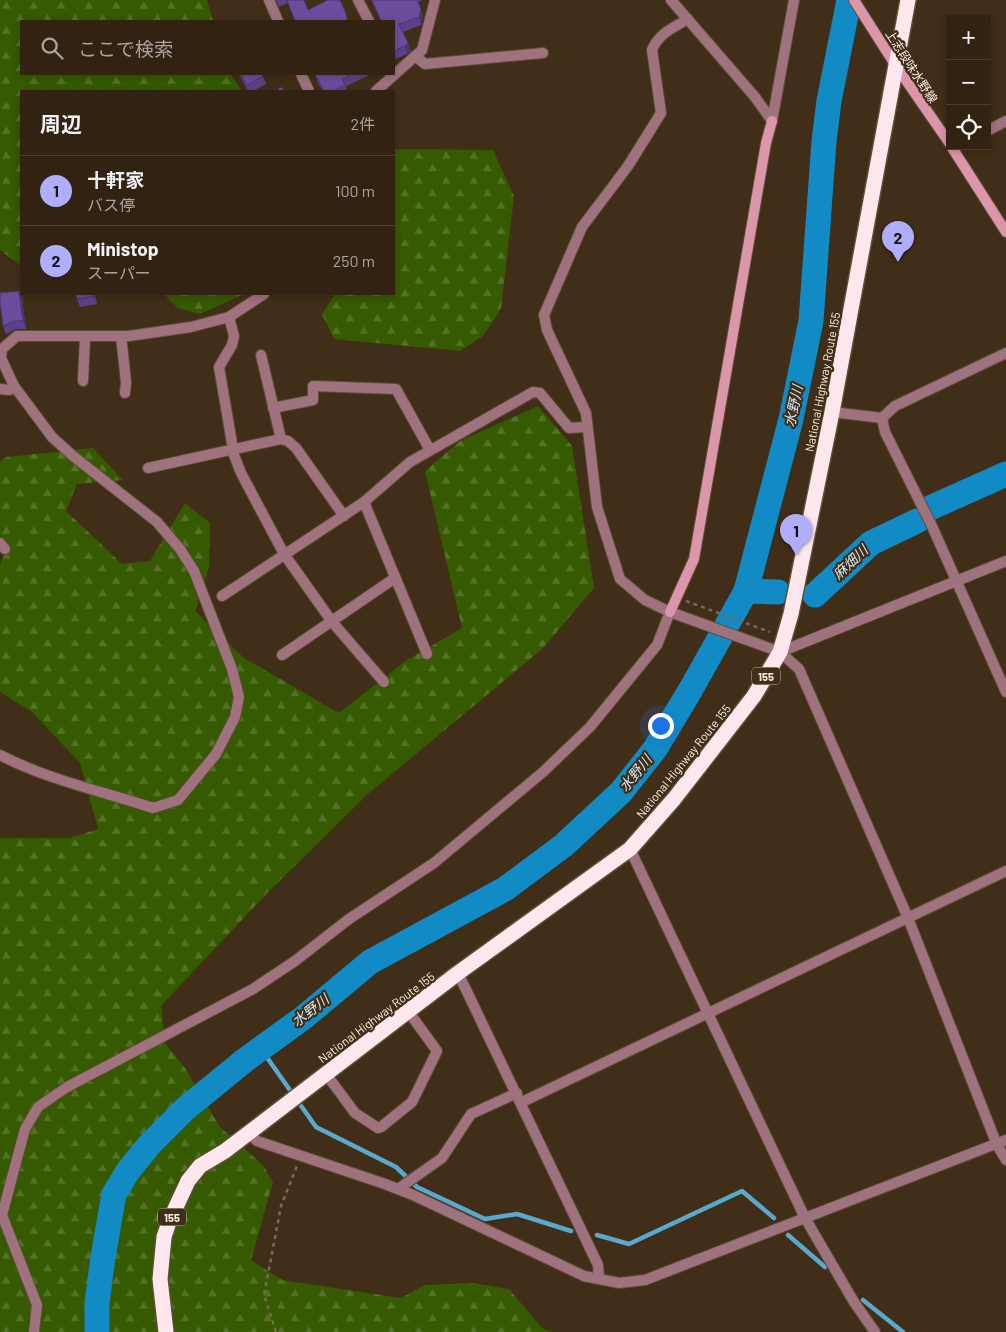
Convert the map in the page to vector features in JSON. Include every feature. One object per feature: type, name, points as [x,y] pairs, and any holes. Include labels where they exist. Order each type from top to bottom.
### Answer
[{"type":"highway","name":"National Highway Route 155","points":[[166,1332],[160,1279],[164,1237],[188,1181],[200,1166],[225,1151],[458,973],[630,849],[674,799],[754,696],[773,649],[791,614],[832,412],[908,0]]},
{"type":"street","points":[[269,0],[278,20]]},
{"type":"street","points":[[358,0],[368,20]]},
{"type":"street","points":[[395,73],[422,50],[435,0]]},
{"type":"street","points":[[671,0],[755,97],[772,121]]},
{"type":"street","points":[[34,1332],[37,1305],[2,1215],[25,1129],[38,1107],[67,1086],[253,989],[295,961],[349,919],[434,863],[543,772],[601,716],[657,645],[694,559],[736,304],[794,0]]},
{"type":"street","name":"上志段味水野線","points":[[854,0],[896,66],[946,137]]},
{"type":"street","points":[[688,19],[659,36],[655,42],[652,50],[661,113],[628,166],[582,227],[544,314],[553,345],[586,413],[596,508],[620,579],[645,600],[670,612],[773,649],[799,670],[908,918],[1002,1143],[1006,1160]]},
{"type":"street","points":[[415,56],[425,64],[542,53]]},
{"type":"street","points":[[301,75],[309,90]]},
{"type":"street","points":[[377,90],[393,75]]},
{"type":"street","points":[[991,129],[1006,122]]},
{"type":"street","name":"上志段味水野線","points":[[955,150],[1006,232]]},
{"type":"street","points":[[0,755],[21,766],[154,808],[178,800],[216,754],[235,717],[239,697],[232,669],[211,613],[194,571],[180,549],[157,522],[73,456],[52,437],[14,386],[1,358],[2,349],[17,336],[85,338],[121,336],[191,327],[229,316],[262,295]]},
{"type":"street","points":[[229,316],[234,336],[232,345],[219,367],[233,450],[241,473],[284,554],[332,621],[384,682]]},
{"type":"street","points":[[121,336],[126,382],[125,393]]},
{"type":"street","points":[[84,381],[85,338]]},
{"type":"street","points":[[832,412],[882,418],[895,406],[1006,353]]},
{"type":"street","points":[[261,355],[281,440]]},
{"type":"street","points":[[0,389],[10,390],[14,386]]},
{"type":"street","points":[[274,408],[313,400],[313,386],[396,389],[430,450]]},
{"type":"street","points":[[222,596],[364,502],[402,468],[430,450],[533,392],[540,393],[569,428],[586,427]]},
{"type":"street","points":[[882,418],[885,432],[957,579],[1006,692]]},
{"type":"street","points":[[148,468],[281,440],[288,442],[296,448],[344,516]]},
{"type":"street","points":[[364,502],[427,654]]},
{"type":"street","points":[[773,649],[1006,561]]},
{"type":"street","points":[[282,655],[395,578]]},
{"type":"street","points":[[630,849],[710,1012],[805,1218],[854,1302],[875,1332]]},
{"type":"street","points":[[398,1189],[442,1158],[471,1114],[519,1097],[710,1012],[1006,872]]},
{"type":"street","points":[[458,973],[598,1265],[599,1278]]},
{"type":"street","points":[[326,1074],[355,1113],[378,1128],[381,1127],[412,1102],[437,1050],[408,1011]]},
{"type":"street","points":[[248,1132],[257,1141],[398,1189],[584,1276],[619,1283],[645,1280],[1002,1143]]},
{"type":"path","points":[[686,600],[772,632]]},
{"type":"path","points":[[276,1332],[264,1294],[280,1206],[300,1155]]},
{"type":"green space","points":[[0,0],[207,0],[213,20],[20,20],[20,75],[232,75],[240,90],[20,90],[20,265],[0,250]]},
{"type":"green space","points":[[395,149],[493,150],[514,196],[501,309],[483,336],[460,351],[334,339],[322,314],[334,295],[395,295]]},
{"type":"green space","points":[[165,295],[242,295],[200,314],[178,308]]},
{"type":"green space","points":[[538,406],[572,446],[594,588],[542,649],[369,793],[268,892],[161,1006],[165,1043],[185,1068],[220,1127],[263,1165],[273,1182],[251,1260],[282,1280],[401,1298],[425,1285],[472,1283],[509,1289],[543,1329],[553,1332],[0,1332],[0,838],[70,838],[98,829],[80,763],[32,712],[0,692],[0,565],[5,552],[0,547],[0,462],[6,457],[93,448],[123,480],[77,484],[66,511],[122,564],[150,561],[185,503],[210,523],[209,567],[195,611],[244,658],[339,713],[407,660],[462,628],[425,471],[460,441]]},
{"type":"building","points":[[287,0],[304,0],[308,10],[328,0],[340,0],[348,20],[295,20]]},
{"type":"building","points":[[372,0],[417,0],[421,9],[419,17],[399,24],[408,43],[395,51],[395,20],[381,20]]},
{"type":"building","points":[[241,75],[262,75],[263,76],[247,85]]},
{"type":"building","points":[[316,75],[350,75],[342,79],[345,85],[335,90],[323,90]]},
{"type":"building","points":[[19,291],[23,321],[13,321],[3,326],[0,293]]},
{"type":"building","points":[[76,295],[94,295],[94,296],[77,299]]},
{"type":"waterway","name":"水野川","points":[[97,1332],[97,1303],[114,1194],[128,1171],[150,1144],[185,1109],[245,1060],[303,1018],[370,962],[505,889],[564,845],[621,792],[655,749],[691,689],[746,591],[791,419],[811,321],[824,141],[829,101],[849,0]]},
{"type":"waterway","name":"麻畑川","points":[[930,508],[1006,474]]},
{"type":"waterway","name":"麻畑川","points":[[815,595],[871,543],[917,521]]},
{"type":"waterway","name":"麻畑川","points":[[746,591],[778,592]]},
{"type":"waterway","points":[[261,1049],[316,1127],[396,1167],[417,1187],[485,1219],[517,1214],[571,1231]]},
{"type":"waterway","points":[[597,1235],[629,1244],[742,1191],[774,1218]]},
{"type":"waterway","points":[[788,1235],[825,1267]]},
{"type":"waterway","points":[[863,1300],[903,1332]]},
{"type":"place","name":"Ministop","points":[[898,262]]},
{"type":"place","name":"十軒家","points":[[796,555]]}]
